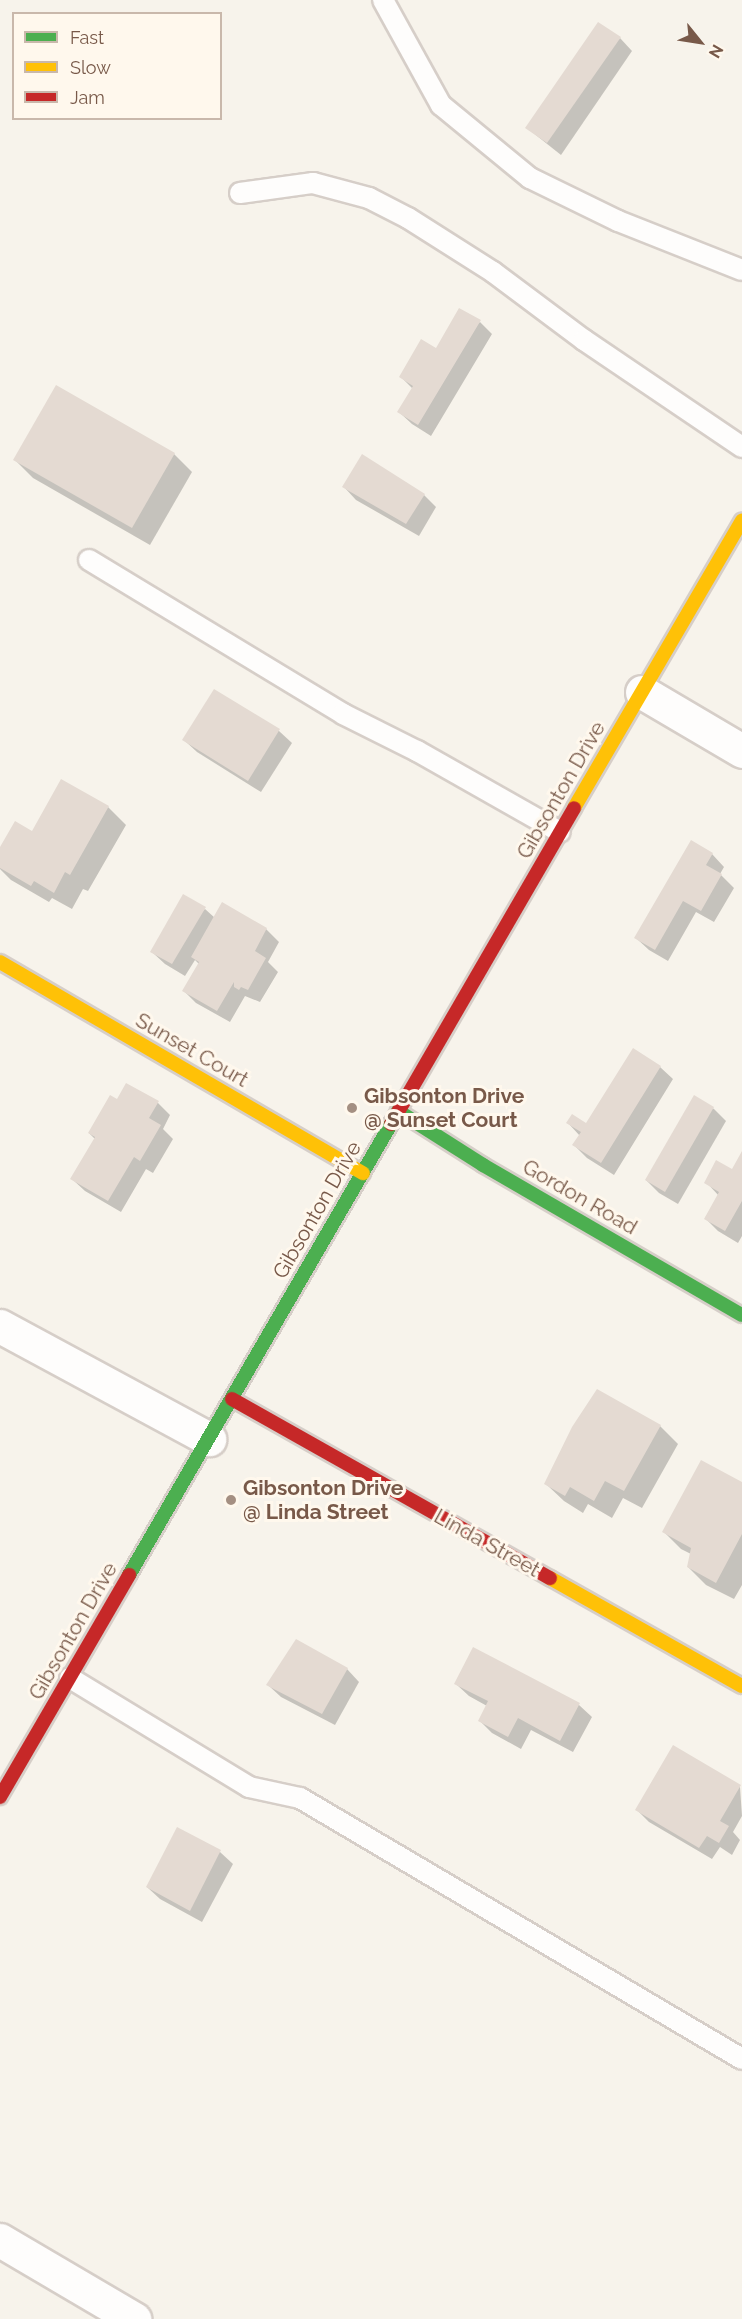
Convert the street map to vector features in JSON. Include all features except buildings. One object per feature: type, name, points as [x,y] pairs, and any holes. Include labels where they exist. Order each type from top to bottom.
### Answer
[{"type":"main road","name":"Gibsonton Drive","points":[[0,1797],[742,520]]},
{"type":"main road","name":"Sunset Court","points":[[0,962],[363,1173]]},
{"type":"main road","name":"Gordon Road","points":[[398,1112],[483,1165],[742,1315]]},
{"type":"main road","name":"Linda Street","points":[[232,1399],[742,1686]]},
{"type":"street","points":[[642,692],[742,751]]},
{"type":"street","points":[[0,1326],[208,1439]]},
{"type":"street","points":[[0,2240],[134,2319]]},
{"type":"lane","points":[[382,0],[441,105],[530,178],[618,221],[742,270]]},
{"type":"lane","points":[[240,193],[313,183],[369,198],[408,218],[493,272],[584,340],[742,447]]},
{"type":"lane","points":[[89,560],[343,714],[417,751],[560,832]]},
{"type":"lane","points":[[70,1678],[249,1787],[300,1798],[742,2059]]},
{"type":"traffic: fast","points":[[398,1111],[483,1165],[742,1315]]},
{"type":"traffic: fast","points":[[129,1575],[391,1124]]},
{"type":"traffic: slow","points":[[574,808],[742,520]]},
{"type":"traffic: slow","points":[[0,962],[363,1173]]},
{"type":"traffic: slow","points":[[550,1578],[742,1686]]},
{"type":"traffic: jam","points":[[391,1124],[574,808]]},
{"type":"traffic: jam","points":[[232,1399],[550,1578]]},
{"type":"traffic: jam","points":[[0,1797],[129,1575]]},
{"type":"place","name":"Gibsonton Drive @ Sunset Court","points":[[352,1108]]},
{"type":"place","name":"Gibsonton Drive @ Linda Street","points":[[231,1500]]}]
